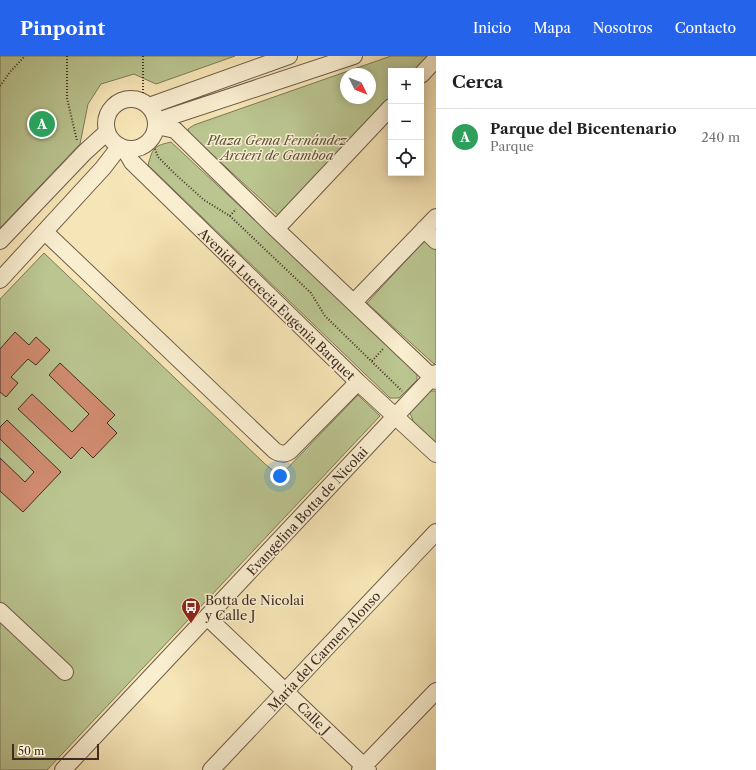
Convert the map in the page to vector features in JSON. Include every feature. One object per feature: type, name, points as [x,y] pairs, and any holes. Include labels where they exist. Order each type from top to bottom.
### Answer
[{"type":"street","points":[[146,103],[289,56]]},
{"type":"street","points":[[157,124],[354,56]]},
{"type":"street","points":[[424,72],[436,59]]},
{"type":"street","points":[[126,98],[135,98],[146,103],[156,116],[157,124],[153,137],[146,145],[135,149],[122,147],[114,143],[107,132],[106,123],[107,115],[115,104],[126,98]]},
{"type":"street","points":[[276,229],[388,110]]},
{"type":"street","points":[[157,124],[175,130],[276,229],[435,377]]},
{"type":"street","points":[[0,241],[85,152],[107,132]]},
{"type":"street","points":[[0,280],[46,232],[122,147]]},
{"type":"street","name":"Avenida Lucrecia Eugenia Barquet","points":[[122,147],[132,162],[358,382],[436,454]]},
{"type":"street","points":[[354,302],[436,217]]},
{"type":"street","points":[[424,229],[436,241]]},
{"type":"street","points":[[46,232],[275,452],[285,454],[290,451],[358,382]]},
{"type":"street","name":"Evangelina Botta de Nicolai","points":[[63,770],[411,400],[435,377]]},
{"type":"street","name":"María del Carmen Alonso","points":[[211,770],[436,532]]},
{"type":"street","points":[[0,612],[65,672]]},
{"type":"street","name":"Calle J","points":[[207,617],[364,769]]},
{"type":"street","points":[[364,769],[436,691]]},
{"type":"path","points":[[0,86],[10,72],[25,56]]},
{"type":"path","points":[[67,56],[67,98],[76,140],[85,152]]},
{"type":"path","points":[[143,56],[146,103]]},
{"type":"path","points":[[154,146],[158,157],[175,174],[204,200],[230,216],[311,293],[325,316],[411,400]]},
{"type":"green space","points":[[0,56],[235,56],[156,84],[134,74],[101,84],[88,104],[80,144],[0,228]]},
{"type":"green space","name":"Plaza Gema Fernández Arcieri de Gamboa","points":[[391,56],[433,56],[422,68],[388,68],[388,103],[279,216],[189,133],[188,129],[194,125],[340,74],[340,104],[376,104],[376,68],[357,68]]},
{"type":"green space","points":[[171,142],[417,371],[417,380],[399,398],[390,398],[148,165],[153,151],[157,147]]},
{"type":"green space","points":[[425,240],[436,249],[436,362],[434,364],[367,303]]},
{"type":"green space","points":[[44,253],[265,464],[280,476],[358,395],[380,416],[47,770],[0,770],[0,299]]},
{"type":"green space","points":[[429,391],[436,391],[436,443],[414,423],[410,413]]},
{"type":"building","points":[[15,332],[29,345],[36,337],[50,350],[36,365],[28,359],[11,377],[18,383],[6,397],[0,392],[0,349]]},
{"type":"building","points":[[60,363],[115,415],[107,423],[117,433],[93,458],[82,447],[71,459],[18,409],[32,394],[72,432],[89,414],[49,375]]},
{"type":"building","points":[[7,420],[61,472],[23,512],[0,491],[0,458],[25,482],[34,472],[0,439],[0,427]]},
{"type":"place","name":"Parque del Bicentenario","points":[[42,124]]},
{"type":"place","name":"Botta de Nicolai y Calle J","points":[[191,624]]}]
